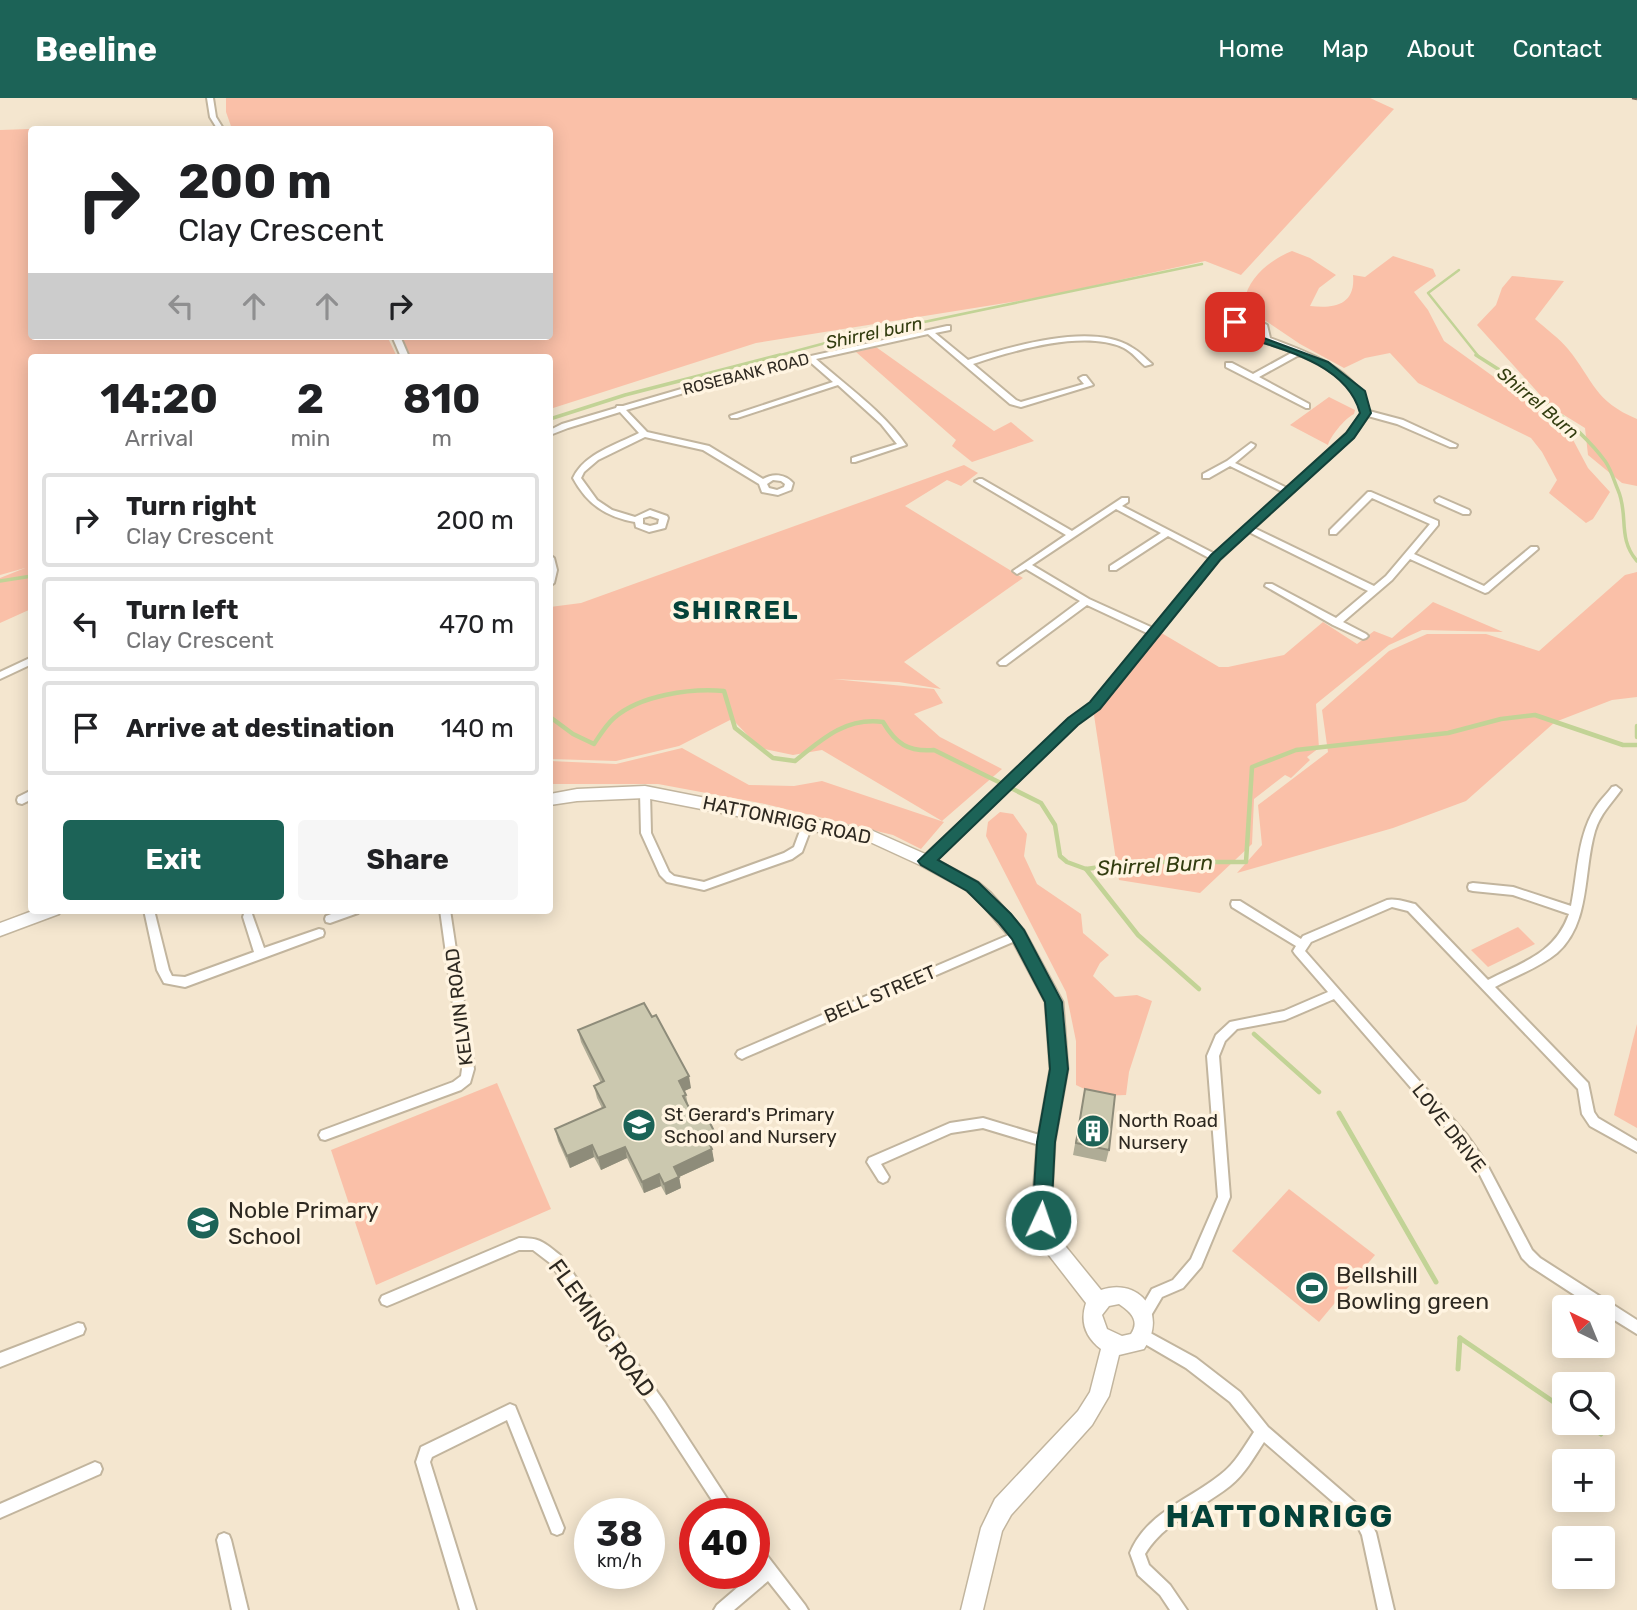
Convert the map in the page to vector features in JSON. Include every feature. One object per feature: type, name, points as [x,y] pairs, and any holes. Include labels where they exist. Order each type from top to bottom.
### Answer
[{"type":"street","points":[[210,98],[213,117],[219,126]]},
{"type":"street","points":[[1266,340],[1264,327],[1251,319],[1238,320],[1226,328],[1266,340],[1324,364],[1360,394],[1366,413]]},
{"type":"street","name":"ROSEBANK ROAD","points":[[553,432],[683,389],[947,328]]},
{"type":"street","points":[[930,332],[1013,402],[1021,405],[1088,385],[1083,378]]},
{"type":"street","points":[[968,363],[1025,344],[1088,340],[1120,344],[1129,348],[1147,364]]},
{"type":"street","points":[[1253,377],[1298,352]]},
{"type":"street","points":[[811,358],[837,383],[848,389],[902,445],[855,460]]},
{"type":"street","points":[[1229,365],[1306,406]]},
{"type":"street","points":[[734,416],[837,383]]},
{"type":"street","points":[[620,408],[644,434],[706,448],[763,482]]},
{"type":"street","points":[[1366,413],[1400,422],[1453,445]]},
{"type":"street","points":[[926,861],[1085,711],[1095,705],[1216,558],[1350,435],[1366,413]]},
{"type":"street","points":[[637,520],[617,517],[601,509],[583,489],[578,478],[583,467],[593,460],[644,434]]},
{"type":"street","points":[[1206,476],[1230,463],[1251,445]]},
{"type":"street","points":[[1230,463],[1289,492]]},
{"type":"street","points":[[979,481],[1073,535]]},
{"type":"street","points":[[1333,532],[1371,494],[1435,523]]},
{"type":"street","points":[[1017,571],[1125,500]]},
{"type":"street","points":[[1439,500],[1454,509],[1466,512]]},
{"type":"street","points":[[1116,506],[1216,558]]},
{"type":"street","points":[[1336,623],[1409,555],[1435,523],[1454,509]]},
{"type":"street","points":[[1248,528],[1374,590]]},
{"type":"street","points":[[1113,568],[1167,533]]},
{"type":"street","points":[[1409,555],[1485,590],[1534,549]]},
{"type":"street","points":[[1028,566],[1086,601],[1153,632]]},
{"type":"street","points":[[1269,586],[1363,636]]},
{"type":"street","points":[[1003,663],[1086,601]]},
{"type":"street","points":[[0,676],[28,662]]},
{"type":"street","points":[[1489,985],[1556,947],[1572,925],[1588,835],[1602,802],[1616,790]]},
{"type":"street","points":[[645,792],[646,833],[665,874],[680,882],[704,886],[788,856],[798,849],[808,823]]},
{"type":"street","name":"HATTONRIGG ROAD","points":[[553,800],[590,794],[645,792],[808,823],[873,837],[972,886],[1018,935],[1054,1002],[1059,1069],[1046,1142],[1041,1220],[1055,1248],[1098,1302]]},
{"type":"street","points":[[1473,887],[1513,891],[1576,912]]},
{"type":"street","points":[[1236,904],[1303,945],[1307,939],[1391,903],[1411,907],[1489,985],[1584,1087],[1588,1114],[1594,1122],[1637,1147]]},
{"type":"street","points":[[0,930],[42,914]]},
{"type":"street","points":[[150,914],[163,970],[169,980],[185,982],[319,933]]},
{"type":"street","points":[[330,919],[343,914]]},
{"type":"street","name":"KELVIN ROAD","points":[[325,1135],[457,1086],[466,1079],[468,1069],[447,914]]},
{"type":"street","points":[[248,917],[261,955]]},
{"type":"street","name":"BELL STREET","points":[[742,1054],[1018,935]]},
{"type":"street","name":"LOVE DRIVE","points":[[1303,945],[1299,951],[1334,994],[1462,1138],[1481,1165],[1527,1254],[1535,1262],[1637,1328]]},
{"type":"street","points":[[1334,994],[1285,1016],[1234,1026],[1220,1038],[1213,1056],[1224,1197],[1196,1264],[1178,1284],[1157,1293],[1144,1325],[1133,1344],[1124,1346],[1103,1340],[1093,1326],[1093,1309],[1098,1302],[1111,1295],[1120,1295],[1138,1305],[1144,1325],[1235,1397],[1263,1432],[1360,1516],[1369,1533],[1386,1610]]},
{"type":"street","points":[[883,1177],[873,1162],[950,1128],[983,1123],[1046,1142]]},
{"type":"street","name":"FLEMING ROAD","points":[[387,1300],[519,1244],[534,1244],[555,1259],[719,1498]]},
{"type":"street","points":[[0,1360],[78,1329]]},
{"type":"street","points":[[972,1610],[992,1528],[1003,1507],[1085,1418],[1099,1396],[1112,1344]]},
{"type":"street","points":[[468,1610],[423,1462],[426,1452],[510,1411],[557,1528]]},
{"type":"street","points":[[1180,1610],[1165,1590],[1143,1570],[1138,1553],[1145,1538],[1172,1512],[1205,1495],[1229,1478],[1263,1432]]},
{"type":"street","points":[[0,1511],[95,1469]]},
{"type":"street","points":[[224,1540],[240,1610]]},
{"type":"street","points":[[770,1573],[800,1610]]},
{"type":"street","points":[[722,1610],[747,1589]]},
{"type":"shaded area","points":[[226,98],[1370,98],[1394,109],[1241,275],[1205,261],[1043,297],[756,343],[553,408],[553,354],[410,354],[403,340],[553,340],[553,126],[231,126],[226,112]]},
{"type":"shaded area","points":[[0,130],[28,130],[28,340],[389,340],[396,354],[28,354],[28,610],[0,623],[0,578],[25,568],[0,575]]},
{"type":"shaded area","points":[[1292,251],[1310,258],[1336,275],[1319,288],[1310,306],[1327,307],[1342,303],[1351,293],[1353,275],[1365,277],[1393,256],[1433,269],[1436,276],[1414,292],[1428,310],[1444,341],[1538,405],[1571,436],[1588,468],[1610,492],[1593,519],[1586,523],[1549,493],[1557,480],[1531,438],[1418,383],[1390,353],[1365,358],[1344,368],[1300,344],[1263,319],[1244,301],[1247,292],[1262,270]]},
{"type":"shaded area","points":[[1512,276],[1564,281],[1535,319],[1568,349],[1603,397],[1637,419],[1637,486],[1622,483],[1588,455],[1585,428],[1551,407],[1477,325],[1496,305],[1502,288]]},
{"type":"shaded area","points":[[876,347],[994,431],[1011,422],[1034,441],[972,462],[952,446],[956,440],[856,352]]},
{"type":"shaded area","points":[[1329,397],[1355,410],[1338,428],[1328,445],[1290,425]]},
{"type":"shaded area","points":[[964,465],[978,473],[961,486],[947,480],[905,506],[1023,578],[904,662],[941,689],[899,682],[833,679],[934,689],[943,703],[914,714],[940,737],[1002,769],[942,821],[822,750],[793,755],[760,748],[732,719],[679,746],[616,761],[553,759],[553,607],[581,603]]},
{"type":"shaded area","points":[[1637,572],[1637,697],[1612,700],[1555,722],[1466,801],[1393,828],[1237,873],[1262,845],[1258,805],[1328,752],[1322,710],[1389,651],[1427,634],[1486,634],[1539,651],[1625,575]]},
{"type":"shaded area","points":[[1433,602],[1503,632],[1422,630],[1389,645],[1316,704],[1319,748],[1307,757],[1310,760],[1291,778],[1285,775],[1254,799],[1252,844],[1200,893],[1119,880],[1092,702],[1153,628],[1219,667],[1228,667],[1284,655],[1323,622],[1357,644],[1374,631],[1392,638]]},
{"type":"shaded area","points":[[682,748],[749,785],[794,786],[822,781],[944,822],[921,849],[893,835],[765,804],[658,784],[553,784],[553,761],[616,764]]},
{"type":"shaded area","points":[[1000,812],[1013,814],[1027,834],[1024,856],[1037,884],[1081,914],[1083,933],[1109,955],[1100,963],[1093,976],[1115,997],[1137,995],[1152,1001],[1129,1072],[1126,1095],[1099,1096],[1076,1085],[1076,1041],[1066,992],[986,836],[988,822]]},
{"type":"shaded area","points":[[1518,927],[1535,944],[1488,967],[1471,950]]},
{"type":"shaded area","points":[[1637,1024],[1637,1128],[1614,1115]]},
{"type":"shaded area","points":[[497,1083],[551,1209],[376,1285],[331,1150]]},
{"type":"shaded area","name":"Bellshill Bowling green","points":[[1289,1189],[1375,1255],[1319,1322],[1232,1251]]},
{"type":"building","points":[[644,1003],[652,1017],[656,1015],[689,1076],[679,1081],[686,1095],[683,1096],[697,1123],[708,1119],[714,1131],[705,1135],[712,1149],[674,1167],[679,1177],[664,1184],[659,1174],[642,1182],[625,1147],[598,1158],[592,1145],[567,1156],[555,1129],[605,1107],[594,1086],[604,1081],[578,1030]]},
{"type":"building","name":"North Road Nursery","points":[[1085,1089],[1115,1095],[1109,1150],[1076,1143]]},
{"type":"waterway","name":"Shirrel burn","points":[[773,357],[833,341],[1202,264]]},
{"type":"waterway","name":"Shirrel Burn","points":[[1459,270],[1428,293],[1479,357]]},
{"type":"waterway","name":"Shirrel burn","points":[[553,418],[625,395],[780,355]]},
{"type":"waterway","name":"Shirrel Burn","points":[[1479,357],[1527,389],[1562,417],[1605,461],[1621,499],[1627,544],[1637,561]]},
{"type":"waterway","name":"Shirrel Burn","points":[[0,581],[28,577]]},
{"type":"waterway","name":"Shirrel Burn","points":[[553,719],[573,734],[594,744],[614,718],[638,704],[682,692],[724,691],[735,728],[773,758],[795,761],[835,731],[846,726],[870,721],[883,722],[904,745],[917,750],[934,750],[1041,803],[1055,825],[1060,856],[1067,862],[1086,869]]},
{"type":"waterway","name":"Shirrel Burn","points":[[1086,869],[1137,862],[1246,862],[1252,767],[1296,750],[1448,733],[1501,719],[1535,715],[1623,745],[1637,745]]},
{"type":"waterway","name":"Shirrel Burn","points":[[1637,726],[1637,737]]},
{"type":"waterway","points":[[1086,869],[1138,935],[1199,989]]},
{"type":"waterway","points":[[1254,1034],[1319,1092]]},
{"type":"waterway","points":[[1339,1113],[1436,1282]]},
{"type":"waterway","points":[[1458,1369],[1460,1338],[1552,1401]]},
{"type":"railway","points":[[1632,98],[1637,99]]},
{"type":"place","name":"St Gerard's Primary School and Nursery","points":[[639,1125]]},
{"type":"place","name":"North Road Nursery","points":[[1093,1131]]},
{"type":"place","name":"Noble Primary School","points":[[203,1223]]},
{"type":"place","name":"Bellshill Bowling green","points":[[1312,1288]]},
{"type":"district","name":"SHIRREL","points":[[736,610]]},
{"type":"district","name":"HATTONRIGG","points":[[1280,1516]]},
{"type":"route","points":[[1041,1220],[1046,1142],[1059,1069],[1054,1002],[1018,935],[1005,918],[972,886],[926,861],[1073,722],[1095,705],[1216,558],[1350,435],[1366,413],[1360,394],[1324,364],[1266,340],[1230,329],[1235,322]]}]
